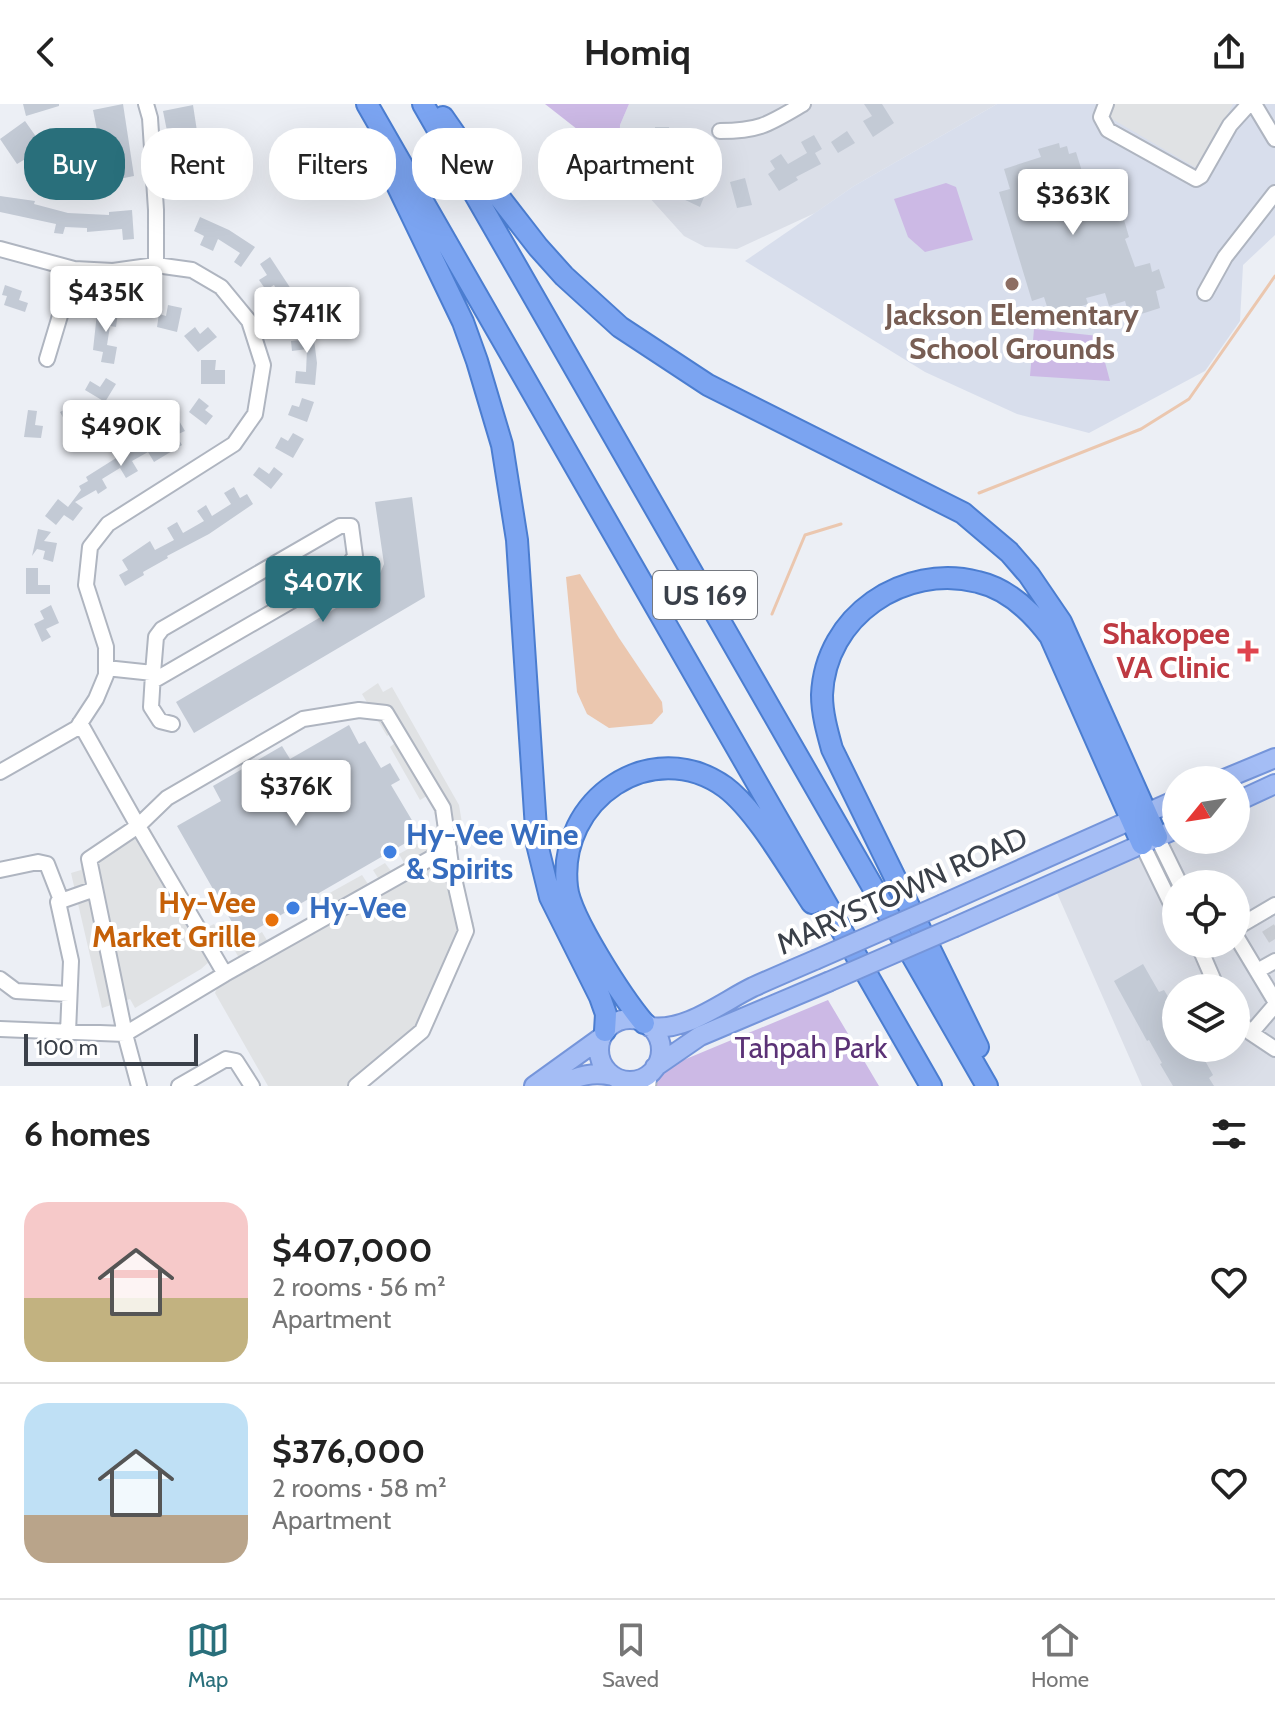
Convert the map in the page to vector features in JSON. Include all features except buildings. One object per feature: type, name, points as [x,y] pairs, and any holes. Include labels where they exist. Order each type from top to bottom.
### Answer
[{"type":"highway","points":[[360,104],[463,322],[502,445],[517,540],[537,844],[550,897],[606,1014],[604,1034]]},
{"type":"highway","name":"US 169","points":[[367,104],[931,1086]]},
{"type":"highway","name":"US 169","points":[[423,104],[987,1086]]},
{"type":"highway","points":[[434,104],[538,247],[564,276],[620,327],[708,385],[963,513],[1009,552],[1061,622],[1139,816]]},
{"type":"highway","points":[[998,1086],[832,749],[822,696],[825,671],[834,648],[849,624],[868,605],[889,591],[913,582],[938,578],[980,582],[1018,601],[1037,618],[1050,636],[1139,816],[1158,837]]},
{"type":"highway","points":[[647,1025],[624,1000],[579,918],[567,892],[565,864],[570,838],[593,801],[618,783],[644,772],[685,771],[724,787],[741,802],[915,1058]]},
{"type":"main road","points":[[1250,768],[1275,758]]},
{"type":"main road","points":[[1250,796],[1275,784]]},
{"type":"main road","name":"MARYSTOWN ROAD","points":[[647,1025],[661,1028],[679,1025],[756,986],[1162,806]]},
{"type":"main road","name":"MARYSTOWN ROAD","points":[[651,1076],[700,1036],[1158,837]]},
{"type":"main road","points":[[534,1086],[624,1020],[647,1025],[660,1045],[651,1076],[620,1080],[599,1073],[584,1074],[559,1086]]},
{"type":"main road","points":[[604,1034],[600,1058],[620,1080]]},
{"type":"street","points":[[146,104],[150,118],[156,210],[156,265]]},
{"type":"street","points":[[722,131],[748,131],[803,104]]},
{"type":"street","points":[[1106,104],[1101,117],[1108,130],[1196,179],[1201,176],[1230,125],[1251,104],[1275,139]]},
{"type":"street","points":[[1205,293],[1225,257],[1275,193]]},
{"type":"street","points":[[0,249],[74,269],[113,271],[156,265],[192,270],[221,287],[249,321],[263,365],[255,414],[234,444],[108,524],[90,547],[86,585],[106,647],[106,675],[96,699],[80,723],[0,772]]},
{"type":"street","points":[[47,359],[74,269]]},
{"type":"street","points":[[106,668],[153,677],[345,570],[355,556],[351,526],[340,526],[162,629],[156,637],[153,677],[151,707],[160,721],[172,724]]},
{"type":"street","points":[[139,1086],[125,1034],[89,859],[138,826],[167,798],[303,719],[359,710],[386,713],[443,808],[466,931],[422,1031],[356,1086]]},
{"type":"street","points":[[80,723],[225,974]]},
{"type":"street","points":[[1158,837],[1173,870]]},
{"type":"street","points":[[1158,837],[1166,870]]},
{"type":"street","points":[[0,1029],[125,1034],[449,848]]},
{"type":"street","points":[[0,870],[38,862],[47,864],[61,900]]},
{"type":"street","points":[[68,1032],[71,961],[58,902],[95,889]]},
{"type":"street","points":[[1250,920],[1275,905]]},
{"type":"street","points":[[1260,914],[1268,928]]},
{"type":"street","points":[[1249,958],[1275,1003],[1251,1033],[1275,1049]]},
{"type":"street","points":[[1257,971],[1275,961]]},
{"type":"street","points":[[0,979],[16,991],[69,994]]},
{"type":"street","points":[[179,1086],[226,1059],[236,1061],[252,1086]]},
{"type":"shaded area","points":[[629,104],[997,104],[854,186],[815,213],[737,249],[705,247],[684,236],[652,200],[722,200],[722,128],[620,128]]},
{"type":"shaded area","name":"Jackson Elementary School Grounds","points":[[997,104],[1275,104],[1275,235],[1243,265],[1240,321],[1205,371],[1089,433],[1017,414],[925,372],[745,261],[854,186]]},
{"type":"shaded area","points":[[1113,104],[1233,104],[1198,169],[1107,116]]},
{"type":"shaded area","points":[[580,574],[662,702],[663,712],[652,724],[609,728],[587,714],[577,692],[566,577]]},
{"type":"shaded area","points":[[378,683],[383,692],[392,687],[459,805],[465,841],[441,844],[432,802],[427,796],[420,800],[390,747],[396,742],[392,733],[387,736],[362,694]]},
{"type":"shaded area","points":[[1275,784],[1275,1086],[1142,1086],[1053,884],[1162,835],[1162,854],[1250,854],[1250,796]]},
{"type":"shaded area","points":[[143,816],[206,928],[214,924],[227,946],[201,969],[135,1008],[130,999],[102,1008],[71,873],[81,870],[82,856]]},
{"type":"shaded area","points":[[426,839],[474,923],[427,1038],[368,1086],[268,1086],[215,993],[227,966],[239,958],[234,949],[262,932],[268,942],[323,911],[317,900],[362,875],[368,884],[378,878],[373,870],[385,863],[391,871],[404,863],[399,854]]},
{"type":"green space","points":[[545,104],[629,104],[620,128],[576,128]]},
{"type":"green space","points":[[946,183],[956,187],[973,240],[925,252],[908,237],[894,199]]},
{"type":"green space","points":[[1034,329],[1098,336],[1110,381],[1030,376]]},
{"type":"green space","name":"Tahpah Park","points":[[828,1000],[879,1086],[621,1086]]},
{"type":"waterway","points":[[979,493],[1141,429],[1189,399],[1275,276]]},
{"type":"waterway","points":[[772,614],[805,535],[841,524]]},
{"type":"tunnel","points":[[1268,928],[1275,939]]},
{"type":"place","name":"Jackson Elementary School Grounds","points":[[1012,284]]},
{"type":"place","name":"Shakopee VA Clinic","points":[[1248,651]]},
{"type":"place","name":"Hy-Vee Wine & Spirits","points":[[390,852]]},
{"type":"place","name":"Hy-Vee","points":[[293,908]]},
{"type":"place","name":"Hy-Vee Market Grille","points":[[272,920]]}]
